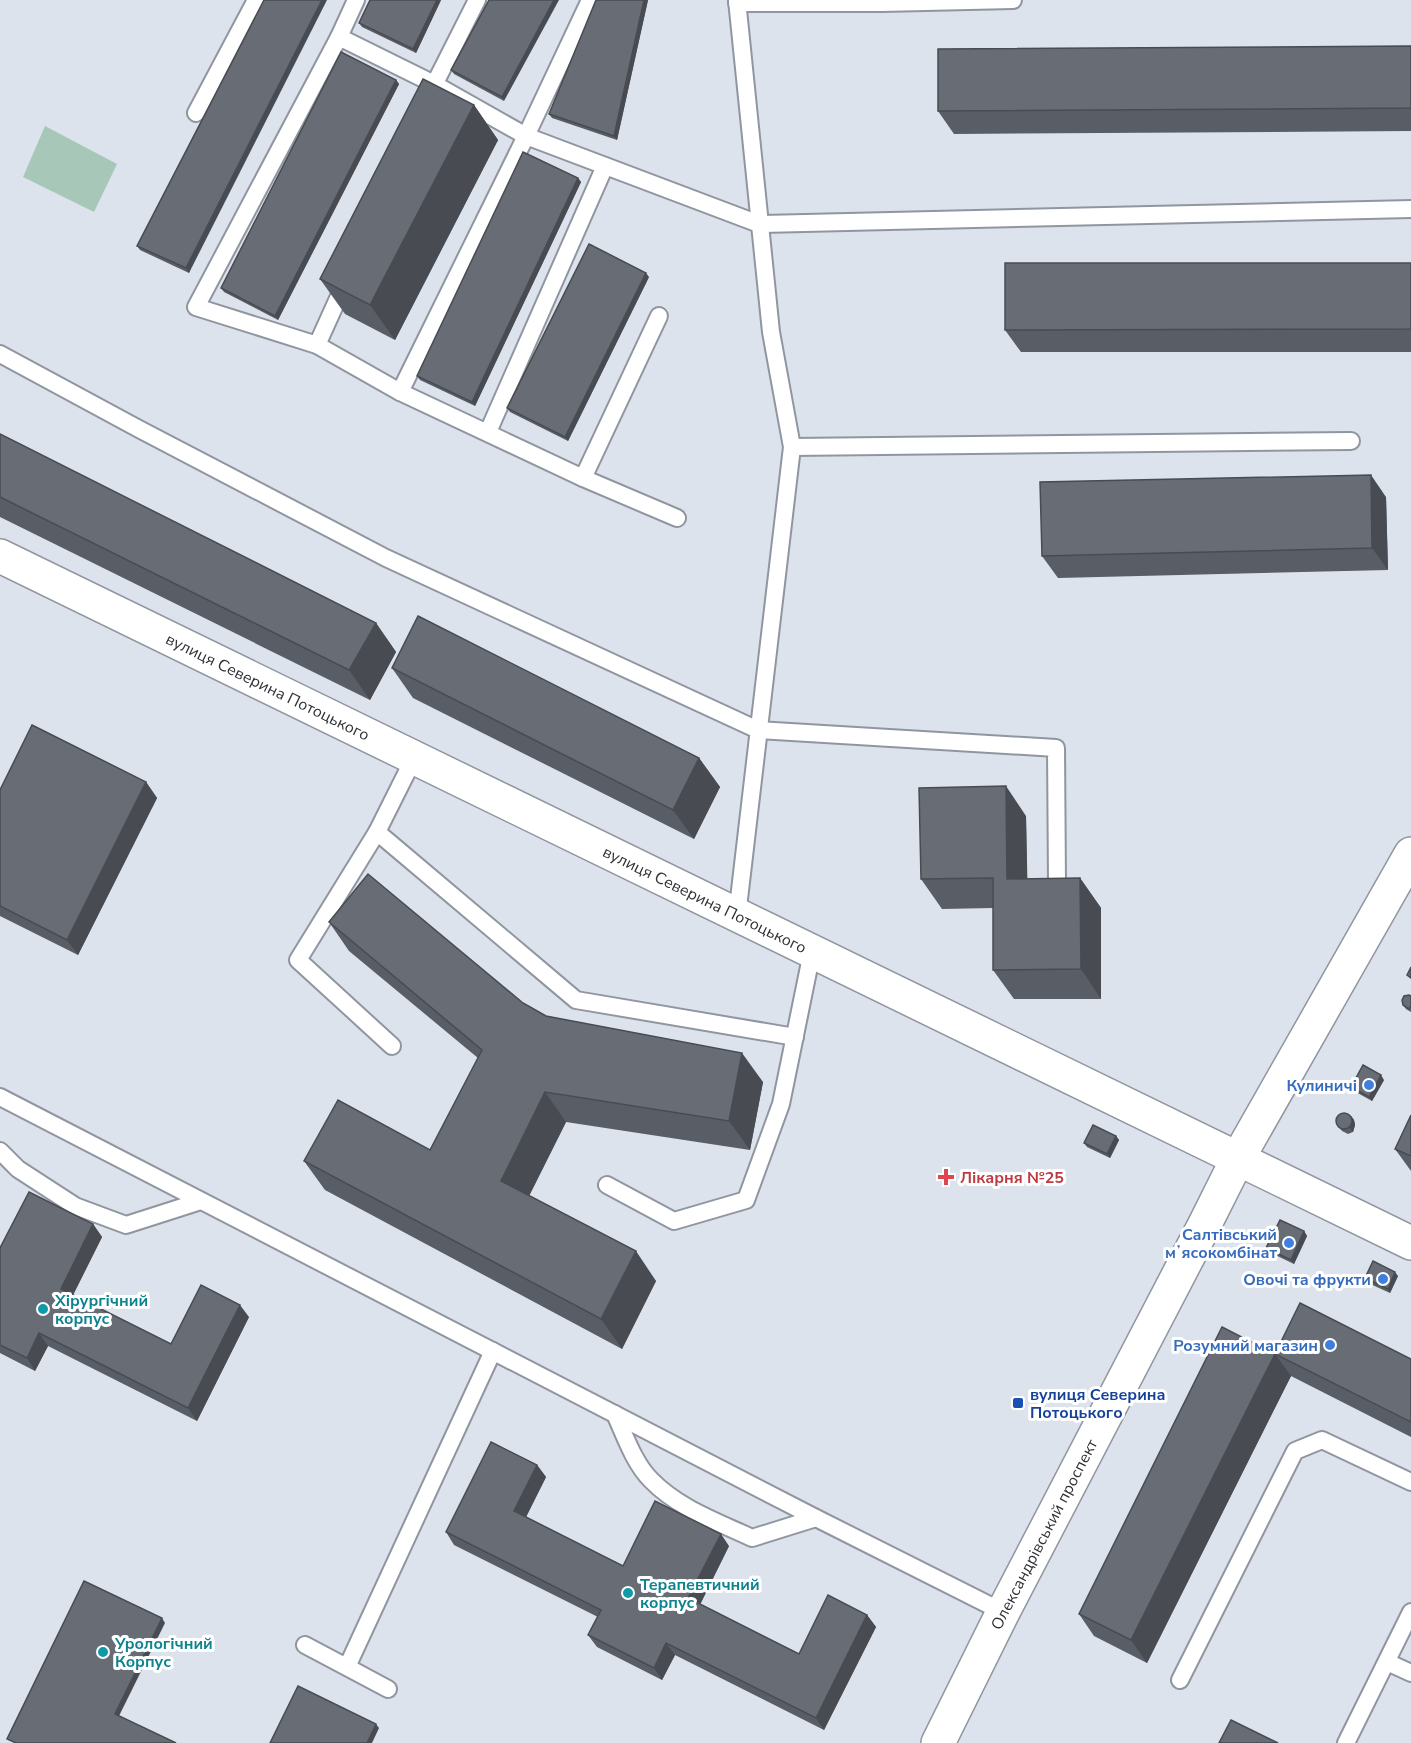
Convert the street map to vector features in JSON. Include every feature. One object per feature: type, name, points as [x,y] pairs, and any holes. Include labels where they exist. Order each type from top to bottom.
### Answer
[{"type":"street","name":"вулиця Северина Потоцького","points":[[0,556],[1411,1243]]},
{"type":"street","name":"Олександрівський проспект","points":[[938,1743],[1003,1612],[1237,1160],[1411,854]]},
{"type":"lane","points":[[196,113],[255,0]]},
{"type":"lane","points":[[356,0],[339,37],[196,307],[317,345],[400,392],[583,478],[677,518]]},
{"type":"lane","points":[[425,106],[477,0]]},
{"type":"lane","points":[[400,392],[590,0]]},
{"type":"lane","points":[[737,916],[792,447],[771,332],[737,2],[882,3],[1012,0]]},
{"type":"lane","points":[[339,37],[434,84],[526,136],[759,224],[1411,209]]},
{"type":"lane","points":[[488,432],[605,166]]},
{"type":"lane","points":[[317,345],[351,269]]},
{"type":"lane","points":[[583,478],[659,316]]},
{"type":"lane","points":[[0,354],[386,558],[758,730],[1056,748],[1057,883]]},
{"type":"lane","points":[[792,447],[1351,441]]},
{"type":"lane","points":[[392,1046],[298,960],[377,832],[414,758]]},
{"type":"lane","points":[[377,832],[576,1000],[795,1037]]},
{"type":"lane","points":[[607,1185],[674,1221],[746,1200],[781,1104],[812,952]]},
{"type":"lane","points":[[0,1097],[1003,1612]]},
{"type":"lane","points":[[0,1151],[18,1170],[75,1206],[126,1225],[201,1201]]},
{"type":"lane","points":[[305,1646],[388,1689],[347,1667],[493,1351]]},
{"type":"lane","points":[[615,1414],[632,1451],[650,1479],[680,1504],[752,1538],[787,1529],[816,1518]]},
{"type":"lane","points":[[1180,1680],[1295,1451],[1322,1440],[1411,1482]]},
{"type":"lane","points":[[1346,1743],[1411,1612]]},
{"type":"lane","points":[[1387,1662],[1411,1673]]},
{"type":"green space","points":[[45,126],[117,164],[94,212],[23,177]]},
{"type":"building","points":[[264,0],[322,0],[186,268],[137,246]]},
{"type":"building","points":[[370,0],[437,0],[413,49],[359,23]]},
{"type":"building","points":[[489,0],[554,0],[502,97],[451,70]]},
{"type":"building","points":[[596,0],[644,0],[614,136],[549,114]]},
{"type":"building","points":[[1411,46],[1411,108],[938,111],[938,49]]},
{"type":"building","points":[[341,52],[396,80],[275,316],[221,288]]},
{"type":"building","points":[[423,79],[474,105],[370,305],[320,279]]},
{"type":"building","points":[[523,152],[578,178],[472,402],[417,376]]},
{"type":"building","points":[[589,244],[646,273],[565,437],[507,408]]},
{"type":"building","points":[[1005,263],[1411,263],[1411,329],[1005,330]]},
{"type":"building","points":[[0,434],[376,623],[349,670],[0,497]]},
{"type":"building","points":[[1371,475],[1372,548],[1042,556],[1040,482]]},
{"type":"building","points":[[418,616],[699,758],[673,810],[392,668]]},
{"type":"building","points":[[32,725],[146,782],[67,940],[0,906],[0,790]]},
{"type":"building","points":[[1006,786],[1007,879],[1080,878],[1081,969],[993,970],[993,878],[921,879],[919,788]]},
{"type":"building","points":[[368,874],[523,1003],[546,1016],[742,1053],[729,1121],[545,1092],[501,1181],[636,1251],[601,1319],[304,1161],[338,1100],[430,1150],[482,1050],[329,922]]},
{"type":"building","points":[[1409,995],[1411,1006],[1409,1009],[1403,1005],[1402,1000],[1404,996]]},
{"type":"building","points":[[1363,1065],[1381,1075],[1369,1097],[1351,1087]]},
{"type":"building","points":[[1344,1113],[1350,1115],[1352,1121],[1350,1127],[1344,1129],[1338,1127],[1336,1121],[1338,1115]]},
{"type":"building","points":[[1411,1115],[1411,1156],[1395,1149]]},
{"type":"building","points":[[1093,1125],[1116,1136],[1107,1154],[1084,1143]]},
{"type":"building","name":"Хірургічний корпус","points":[[29,1192],[93,1224],[61,1289],[171,1344],[201,1285],[240,1305],[188,1408],[39,1333],[27,1358],[0,1345],[0,1248]]},
{"type":"building","points":[[1280,1220],[1304,1231],[1291,1260],[1266,1248]]},
{"type":"building","points":[[1373,1261],[1395,1272],[1388,1289],[1365,1278]]},
{"type":"building","points":[[1300,1303],[1411,1359],[1411,1422],[1275,1354]]},
{"type":"building","points":[[1222,1327],[1275,1354],[1131,1640],[1079,1614]]},
{"type":"building","name":"Терапевтичний корпус","points":[[491,1442],[537,1465],[514,1511],[623,1566],[655,1501],[721,1534],[688,1598],[799,1654],[828,1595],[867,1615],[816,1718],[666,1643],[654,1668],[588,1635],[601,1610],[446,1532]]},
{"type":"building","name":"Урологічний Корпус","points":[[84,1581],[162,1618],[115,1714],[176,1743],[16,1743],[7,1739]]},
{"type":"building","points":[[298,1686],[376,1724],[367,1743],[270,1743]]},
{"type":"building","points":[[1231,1720],[1278,1743],[1219,1743]]},
{"type":"place","name":"Кулиничі","points":[[1369,1085]]},
{"type":"place","name":"Лікарня №25","points":[[946,1177]]},
{"type":"place","name":"Салтівський мʼясокомбінат","points":[[1289,1243]]},
{"type":"place","name":"Овочі та фрукти","points":[[1383,1279]]},
{"type":"place","name":"Хірургічний корпус","points":[[43,1309]]},
{"type":"place","name":"Розумний магазин","points":[[1330,1345]]},
{"type":"place","name":"вулиця Северина Потоцького","points":[[1018,1403]]},
{"type":"place","name":"Терапевтичний корпус","points":[[628,1593]]},
{"type":"place","name":"Урологічний Корпус","points":[[103,1652]]}]
